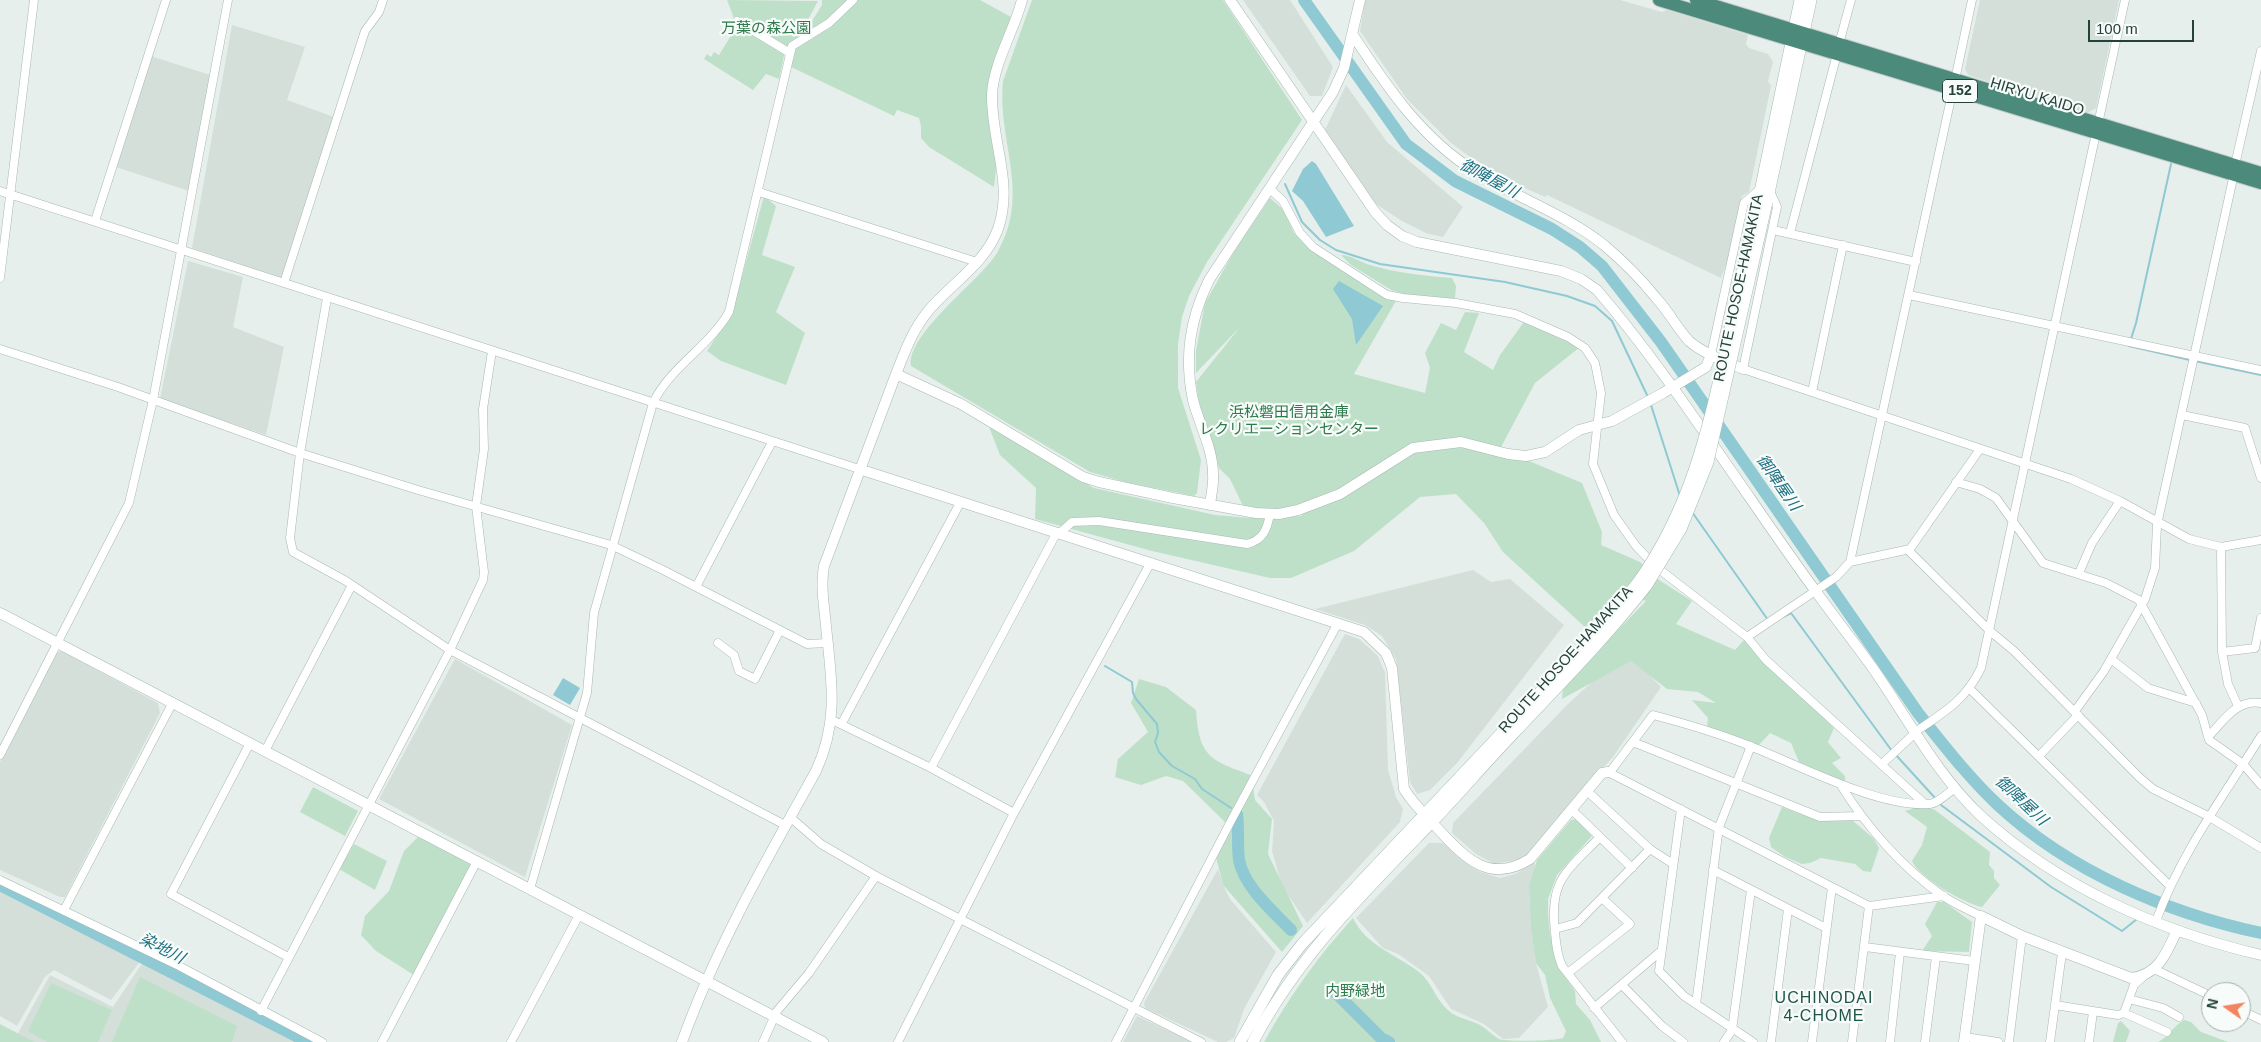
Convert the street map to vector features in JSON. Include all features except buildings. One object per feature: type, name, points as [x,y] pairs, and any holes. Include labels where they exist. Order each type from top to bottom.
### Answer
[{"type":"highway","name":"HIRYU KAIDO","points":[[1659,0],[1838,49],[2234,170],[2261,183]]},
{"type":"highway","name":"HIRYU KAIDO","points":[[1696,0],[1798,37]]},
{"type":"highway","name":"HIRYU KAIDO","points":[[2234,170],[2261,173]]},
{"type":"main road","name":"ROUTE HOSOE-HAMAKITA","points":[[1798,37],[1800,0]]},
{"type":"main road","name":"ROUTE HOSOE-HAMAKITA","points":[[1253,1042],[1272,1006],[1314,948],[1428,818],[1643,583],[1670,530],[1698,464],[1763,201],[1798,37],[1811,0]]},
{"type":"main road","name":"ROUTE HOSOE-HAMAKITA","points":[[1240,1042],[1278,975],[1302,944],[1428,818]]},
{"type":"street","points":[[0,278],[34,0]]},
{"type":"street","points":[[95,221],[166,0]]},
{"type":"street","points":[[0,755],[129,503],[153,400],[228,0]]},
{"type":"street","points":[[284,284],[365,32],[378,12],[383,0]]},
{"type":"street","points":[[530,889],[587,693],[594,613],[611,545],[653,403],[667,380],[714,335],[729,312],[759,192],[792,46],[829,23],[853,0]]},
{"type":"street","points":[[837,721],[827,643],[823,595],[824,566],[906,347],[922,320],[977,262],[993,239],[1003,209],[1005,184],[993,118],[993,89],[1022,0]]},
{"type":"street","points":[[1230,0],[1365,198],[1386,224],[1402,236],[1417,242],[1561,271],[1580,279],[1597,290],[1675,385],[1815,591],[1871,666],[1954,788],[1981,816],[2043,866],[2095,895],[2158,918],[2176,930],[2261,955]]},
{"type":"street","points":[[1210,505],[1213,474],[1211,457],[1194,401],[1189,375],[1190,333],[1195,313],[1209,280],[1333,92],[1344,68],[1360,0]]},
{"type":"street","points":[[1790,233],[1851,0]]},
{"type":"street","points":[[1747,637],[1836,577],[1850,562],[1972,0]]},
{"type":"street","points":[[1882,764],[1934,718],[1959,701],[1970,689],[1981,668],[2125,0]]},
{"type":"street","points":[[737,21],[790,53]]},
{"type":"street","points":[[1352,39],[1412,117],[1442,148],[1476,172],[1572,224],[1603,244],[1633,271],[1689,340],[1711,355],[1743,369],[2071,479],[2120,501],[2185,537],[2221,547],[2261,540]]},
{"type":"street","points":[[2039,756],[2076,713],[2111,659],[2150,589],[2156,568],[2156,525],[2159,522],[2261,50]]},
{"type":"street","points":[[896,374],[961,404],[1083,477],[1114,486],[1210,505],[1270,514],[1298,510],[1340,494],[1413,448],[1461,442],[1508,454],[1526,456],[1545,452],[1578,430],[1612,421],[1706,367],[1711,355],[1744,203],[1766,188],[1777,207],[1743,369]]},
{"type":"street","points":[[1270,189],[1282,201],[1300,233],[1314,247],[1387,294],[1403,298],[1456,303],[1515,314],[1578,343],[1590,356],[1598,372],[1601,393],[1593,464],[1605,496],[1622,528],[1654,566],[1747,637],[1766,660],[1926,804]]},
{"type":"street","points":[[0,191],[960,503],[1151,562],[1364,632],[1386,653],[1393,677],[1404,789],[1428,818],[1474,863],[1493,869],[1503,869],[1521,864],[1530,859],[1602,774],[1609,772],[1653,715],[1703,728],[1840,784],[1887,799],[1913,805],[1932,804],[1954,788]]},
{"type":"street","points":[[759,192],[977,262]]},
{"type":"street","points":[[1773,230],[1916,262]]},
{"type":"street","points":[[1812,392],[1843,245]]},
{"type":"street","points":[[1909,295],[2194,358],[2261,370]]},
{"type":"street","points":[[327,298],[300,453],[291,547],[295,553],[352,586],[450,650],[580,720],[788,821],[821,844],[876,876],[1201,1042]]},
{"type":"street","points":[[0,349],[153,400],[300,453],[611,545],[810,645],[827,643]]},
{"type":"street","points":[[261,1011],[450,650],[483,580],[476,506],[484,449],[483,409],[492,351]]},
{"type":"street","points":[[2182,415],[2244,428],[2261,478]]},
{"type":"street","points":[[696,587],[772,442]]},
{"type":"street","points":[[1850,562],[1908,550],[1980,449]]},
{"type":"street","points":[[1956,482],[1996,498],[2043,564],[2079,573],[2106,583],[2142,603],[2196,703],[2209,740],[2242,764],[2261,785]]},
{"type":"street","points":[[2079,573],[2092,544],[2120,501]]},
{"type":"street","points":[[682,1042],[705,980],[821,759],[837,721],[960,503]]},
{"type":"street","points":[[931,768],[1058,533],[1072,522],[1099,521],[1247,544],[1258,541],[1264,534],[1270,514]]},
{"type":"street","points":[[2221,547],[2222,652],[2228,684],[2238,706]]},
{"type":"street","points":[[1908,550],[1990,631],[2014,651],[2153,789],[2208,816],[2261,848]]},
{"type":"street","points":[[898,1042],[1014,813],[1151,562]]},
{"type":"street","points":[[265,751],[352,586]]},
{"type":"street","points":[[0,613],[819,1041]]},
{"type":"street","points":[[2222,652],[2255,648],[2261,618]]},
{"type":"street","points":[[1116,1042],[1232,819],[1338,623]]},
{"type":"street","points":[[718,643],[734,655],[739,671],[754,679],[780,630]]},
{"type":"street","points":[[2111,659],[2148,688],[2196,703]]},
{"type":"street","points":[[1970,689],[2039,756],[2169,889]]},
{"type":"street","points":[[64,910],[173,702]]},
{"type":"street","points":[[2209,736],[2238,706],[2249,702],[2261,703]]},
{"type":"street","points":[[837,721],[931,768],[1014,813]]},
{"type":"street","points":[[2158,918],[2169,889],[2208,816],[2261,736]]},
{"type":"street","points":[[1633,742],[1820,817],[1860,816]]},
{"type":"street","points":[[250,743],[171,894],[288,957]]},
{"type":"street","points":[[1696,1004],[1719,828],[1751,746]]},
{"type":"street","points":[[1609,772],[1869,906],[1944,896]]},
{"type":"street","points":[[1840,784],[1860,816],[1919,877],[1944,896],[1980,916],[2062,953],[2128,977],[2150,972],[2201,992]]},
{"type":"street","points":[[1587,792],[1650,849],[1673,864]]},
{"type":"street","points":[[1659,971],[1681,809]]},
{"type":"street","points":[[1572,810],[1632,868]]},
{"type":"street","points":[[1600,837],[1560,881],[1553,901],[1555,929],[1559,959],[1594,1008],[1622,1042]]},
{"type":"street","points":[[1555,929],[1577,923],[1650,849]]},
{"type":"street","points":[[382,1042],[477,861]]},
{"type":"street","points":[[1713,870],[1826,928]]},
{"type":"street","points":[[763,1042],[774,1016],[814,967],[876,876]]},
{"type":"street","points":[[0,880],[179,966],[322,1042]]},
{"type":"street","points":[[1812,1042],[1832,888]]},
{"type":"street","points":[[1724,1042],[1732,1030],[1751,890]]},
{"type":"street","points":[[1568,973],[1630,924],[1602,898]]},
{"type":"street","points":[[1852,1042],[1869,906]]},
{"type":"street","points":[[1771,1042],[1788,909]]},
{"type":"street","points":[[511,1042],[579,915]]},
{"type":"street","points":[[1980,916],[1964,1039],[1998,1042]]},
{"type":"street","points":[[2124,1013],[2135,983],[2166,957],[2176,930]]},
{"type":"street","points":[[2009,1042],[2022,936]]},
{"type":"street","points":[[1864,947],[1974,961]]},
{"type":"street","points":[[1594,1008],[1661,952]]},
{"type":"street","points":[[1890,1042],[1900,952]]},
{"type":"street","points":[[2050,1042],[2062,953]]},
{"type":"street","points":[[1925,1042],[1936,957]]},
{"type":"street","points":[[1650,961],[1696,1004],[1752,1042]]},
{"type":"street","points":[[1622,985],[1662,1026],[1683,1042]]},
{"type":"street","points":[[2129,999],[2163,1008],[2179,1018]]},
{"type":"street","points":[[2055,1005],[2118,1015],[2124,1013],[2167,1032]]},
{"type":"street","points":[[2089,1042],[2093,1012]]},
{"type":"shaded area","points":[[1243,0],[1290,0],[1333,67],[1322,96],[1310,96]]},
{"type":"shaded area","points":[[1365,0],[1620,0],[1662,12],[1667,10],[1748,35],[1746,44],[1749,48],[1768,54],[1773,62],[1768,81],[1771,86],[1749,192],[1742,196],[1729,257],[1721,278],[1547,195],[1545,197],[1514,183],[1473,159],[1451,143],[1407,99],[1360,31]]},
{"type":"shaded area","points":[[1980,0],[2119,0],[2096,108],[2087,113],[1968,75],[1965,69]]},
{"type":"shaded area","points":[[232,25],[305,47],[287,100],[334,117],[282,278],[192,248]]},
{"type":"shaded area","points":[[151,56],[210,75],[189,191],[116,167]]},
{"type":"shaded area","points":[[1346,85],[1387,142],[1463,207],[1443,237],[1426,233],[1402,221],[1376,204],[1325,130]]},
{"type":"shaded area","points":[[188,261],[243,277],[233,327],[284,347],[266,435],[160,399]]},
{"type":"shaded area","points":[[1473,570],[1491,582],[1510,579],[1564,625],[1457,763],[1430,790],[1417,794],[1410,782],[1396,659],[1382,636],[1365,625],[1315,609]]},
{"type":"shaded area","points":[[1345,634],[1359,639],[1378,656],[1385,673],[1388,770],[1396,797],[1403,809],[1400,822],[1307,923],[1282,886],[1272,851],[1274,821],[1264,802],[1257,795]]},
{"type":"shaded area","points":[[62,651],[158,703],[160,713],[65,897],[60,897],[0,870],[0,762],[56,653]]},
{"type":"shaded area","points":[[1626,651],[1661,687],[1613,757],[1573,800],[1532,852],[1520,859],[1495,864],[1476,854],[1452,833],[1453,823],[1568,704]]},
{"type":"shaded area","points":[[455,659],[572,725],[525,877],[379,799]]},
{"type":"shaded area","points":[[1429,843],[1443,843],[1480,872],[1500,878],[1515,874],[1535,862],[1534,875],[1529,887],[1531,929],[1536,963],[1548,1007],[1519,1038],[1503,1039],[1484,1024],[1451,1009],[1429,976],[1398,954],[1383,948],[1356,918]]},
{"type":"shaded area","points":[[1218,869],[1230,899],[1276,952],[1244,1009],[1234,1038],[1226,1042],[1218,1042],[1145,1008],[1144,1003]]},
{"type":"shaded area","points":[[0,888],[142,959],[111,1000],[54,970],[45,977],[17,1026],[0,1016]]},
{"type":"shaded area","points":[[143,962],[301,1042],[13,1042],[50,975],[113,1007]]},
{"type":"shaded area","points":[[1137,1016],[1193,1042],[1123,1042]]},
{"type":"green space","name":"万葉の森公園","points":[[727,0],[818,1],[796,42],[785,51],[779,79],[766,74],[753,90],[704,59],[707,54],[711,57],[714,52],[719,55],[737,26]]},
{"type":"green space","points":[[822,0],[980,0],[1011,17],[987,89],[997,160],[994,187],[929,147],[921,138],[919,118],[897,110],[894,116],[791,67],[796,47],[822,5]]},
{"type":"green space","points":[[1032,0],[1223,0],[1302,120],[1207,262],[1189,296],[1182,317],[1178,344],[1178,388],[1201,460],[1197,493],[1194,496],[1125,482],[1090,472],[911,366],[913,353],[920,339],[946,308],[988,265],[997,253],[1007,231],[1012,210],[1013,189],[1004,126],[1002,104],[1003,81]]},
{"type":"green space","points":[[764,196],[776,206],[762,255],[795,267],[776,312],[805,333],[786,385],[721,361],[707,351],[732,313]]},
{"type":"green space","name":"浜松磐田信用金庫 レクリエーションセンター","points":[[1270,198],[1284,210],[1294,233],[1311,249],[1397,299],[1354,374],[1425,393],[1430,368],[1425,353],[1441,323],[1456,330],[1465,312],[1479,313],[1464,352],[1493,370],[1500,355],[1524,322],[1580,347],[1535,383],[1500,449],[1582,483],[1602,532],[1601,545],[1640,562],[1659,580],[1692,601],[1676,624],[1735,650],[1744,640],[1834,728],[1828,742],[1841,758],[1832,763],[1845,776],[1845,782],[1799,762],[1791,743],[1770,733],[1758,746],[1707,727],[1708,718],[1692,700],[1716,703],[1698,692],[1667,689],[1631,661],[1562,699],[1563,687],[1646,601],[1617,592],[1586,628],[1503,552],[1484,523],[1456,494],[1420,497],[1354,551],[1291,578],[1270,578],[1152,551],[1035,519],[1036,488],[1000,455],[989,427],[1094,488],[1215,515],[1251,518],[1301,516],[1315,500],[1278,510],[1244,508],[1230,479],[1219,468],[1199,403],[1196,382],[1240,327],[1196,373],[1196,351],[1205,303],[1235,250]]},
{"type":"green space","points":[[1341,255],[1390,270],[1452,278],[1456,286],[1455,299],[1404,294],[1391,290],[1351,265]]},
{"type":"green space","points":[[1139,679],[1166,687],[1196,710],[1200,738],[1209,754],[1226,765],[1251,775],[1255,800],[1272,819],[1268,854],[1303,926],[1282,952],[1223,885],[1215,853],[1228,825],[1183,781],[1166,776],[1141,785],[1115,777],[1118,759],[1148,732],[1131,703]]},
{"type":"green space","points":[[313,787],[358,811],[345,836],[300,812]]},
{"type":"green space","points":[[1782,807],[1816,820],[1852,820],[1874,839],[1879,848],[1871,872],[1863,871],[1855,864],[1821,858],[1802,864],[1785,857],[1771,847],[1769,838]]},
{"type":"green space","points":[[1918,807],[1927,807],[1935,810],[1990,852],[1989,865],[1994,871],[1994,878],[2000,885],[1982,907],[1965,901],[1932,882],[1923,875],[1912,861],[1922,845],[1927,827],[1905,811]]},
{"type":"green space","name":"内野緑地","points":[[1576,819],[1592,836],[1557,875],[1548,899],[1550,933],[1557,965],[1575,991],[1576,1004],[1590,1020],[1601,1042],[1264,1042],[1305,977],[1353,918],[1359,928],[1374,943],[1419,972],[1445,1007],[1452,1013],[1480,1025],[1503,1040],[1520,1041],[1563,1038],[1566,1031],[1550,998],[1545,975],[1536,963],[1531,930],[1529,886],[1537,860],[1571,820]]},
{"type":"green space","points":[[423,832],[475,866],[417,977],[376,951],[361,935],[365,916],[389,891],[404,851]]},
{"type":"green space","points":[[354,844],[387,861],[375,890],[339,869]]},
{"type":"green space","points":[[1937,902],[1944,902],[1972,922],[1969,952],[1922,951],[1932,936],[1925,924]]},
{"type":"green space","points":[[140,977],[237,1026],[232,1042],[112,1042]]},
{"type":"green space","points":[[51,983],[112,1010],[98,1042],[47,1042],[28,1031]]},
{"type":"green space","points":[[2184,1020],[2191,1022],[2201,1032],[2228,1042],[2158,1042]]},
{"type":"green space","points":[[2121,1021],[2130,1031],[2126,1042],[2113,1042],[2118,1023]]},
{"type":"green space","points":[[0,1024],[34,1042],[0,1042]]},
{"type":"water","points":[[1312,161],[1316,164],[1354,226],[1326,237],[1303,201],[1292,191],[1303,169]]},
{"type":"water","points":[[1339,281],[1383,306],[1356,345],[1352,319],[1333,289]]},
{"type":"water","points":[[563,678],[580,688],[570,705],[553,695]]},
{"type":"waterway","name":"御陣屋川","points":[[1304,0],[1406,144],[1455,181],[1552,229],[1580,247],[1602,266],[1661,342],[1918,713],[1956,760],[1998,805],[2026,829],[2056,850],[2121,886],[2190,914],[2261,933]]},
{"type":"waterway","points":[[2131,339],[2171,164]]},
{"type":"waterway","points":[[1285,184],[1302,222],[1320,240],[1336,250],[1380,264],[1505,282],[1567,296],[1595,306],[1612,321],[1647,395]]},
{"type":"waterway","points":[[2129,346],[2190,360]]},
{"type":"waterway","points":[[2195,361],[2261,375]]},
{"type":"waterway","points":[[1651,405],[1680,496]]},
{"type":"waterway","points":[[1692,512],[1768,620]]},
{"type":"waterway","points":[[1783,617],[1791,613],[1892,751]]},
{"type":"waterway","points":[[1105,666],[1132,682],[1133,693],[1136,699],[1157,724],[1158,733],[1155,742],[1159,752],[1172,766],[1195,779],[1202,789],[1231,808]]},
{"type":"waterway","points":[[1895,754],[1936,799]]},
{"type":"waterway","points":[[1941,805],[2051,887],[2122,931],[2137,919]]},
{"type":"waterway","points":[[1237,814],[1238,854],[1242,870],[1260,898],[1291,930]]},
{"type":"waterway","name":"染地川","points":[[0,885],[308,1042]]},
{"type":"waterway","points":[[1334,991],[1381,1038],[1389,1042]]},
{"type":"district","name":"UCHINODAI 4-CHOME","points":[[1824,1008]]}]
